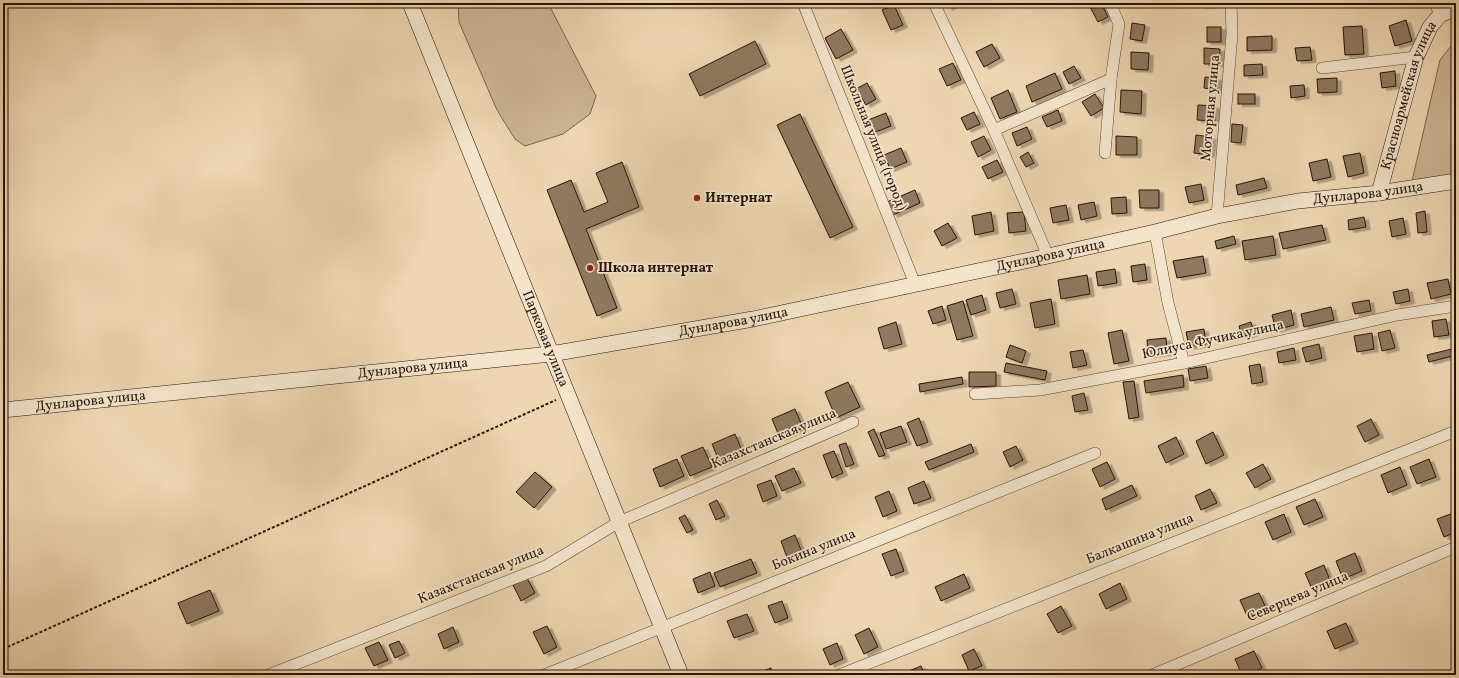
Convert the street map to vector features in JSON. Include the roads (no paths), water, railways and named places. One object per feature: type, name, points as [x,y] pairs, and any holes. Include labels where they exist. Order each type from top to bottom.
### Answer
[{"type":"street","name":"Парковая улица","points":[[410,3],[681,675]]},
{"type":"street","name":"Школьная улица (город)","points":[[803,3],[915,284]]},
{"type":"street","points":[[934,3],[994,130],[1048,256]]},
{"type":"street","points":[[1105,153],[1111,79],[1119,24],[1110,3]]},
{"type":"street","name":"Моторная улица","points":[[1217,216],[1232,34],[1230,3]]},
{"type":"street","points":[[1438,9],[1456,8]]},
{"type":"street","name":"Красноармейская улица","points":[[1379,193],[1416,57],[1438,9]]},
{"type":"street","points":[[1322,68],[1416,57]]},
{"type":"street","points":[[994,130],[1111,79]]},
{"type":"street","name":"Дунларова улица","points":[[3,410],[551,354],[753,319],[1048,256],[1155,232],[1217,216],[1298,201],[1379,193],[1456,181]]},
{"type":"street","points":[[1155,232],[1168,303],[1184,363]]},
{"type":"street","name":"Юлиуса Фучика улица","points":[[975,394],[1040,390],[1184,363],[1397,315],[1456,306]]},
{"type":"street","name":"Казахстанская улица","points":[[268,675],[546,566],[619,522],[853,422]]},
{"type":"street","name":"Балкашина улица","points":[[839,675],[1454,431]]},
{"type":"street","name":"Бокина улица","points":[[544,675],[1096,453]]},
{"type":"street","name":"Северцева улица","points":[[1152,675],[1456,547]]},
{"type":"place","name":"Интернат","points":[[697,198]]},
{"type":"place","name":"Школа интернат","points":[[590,268]]}]
